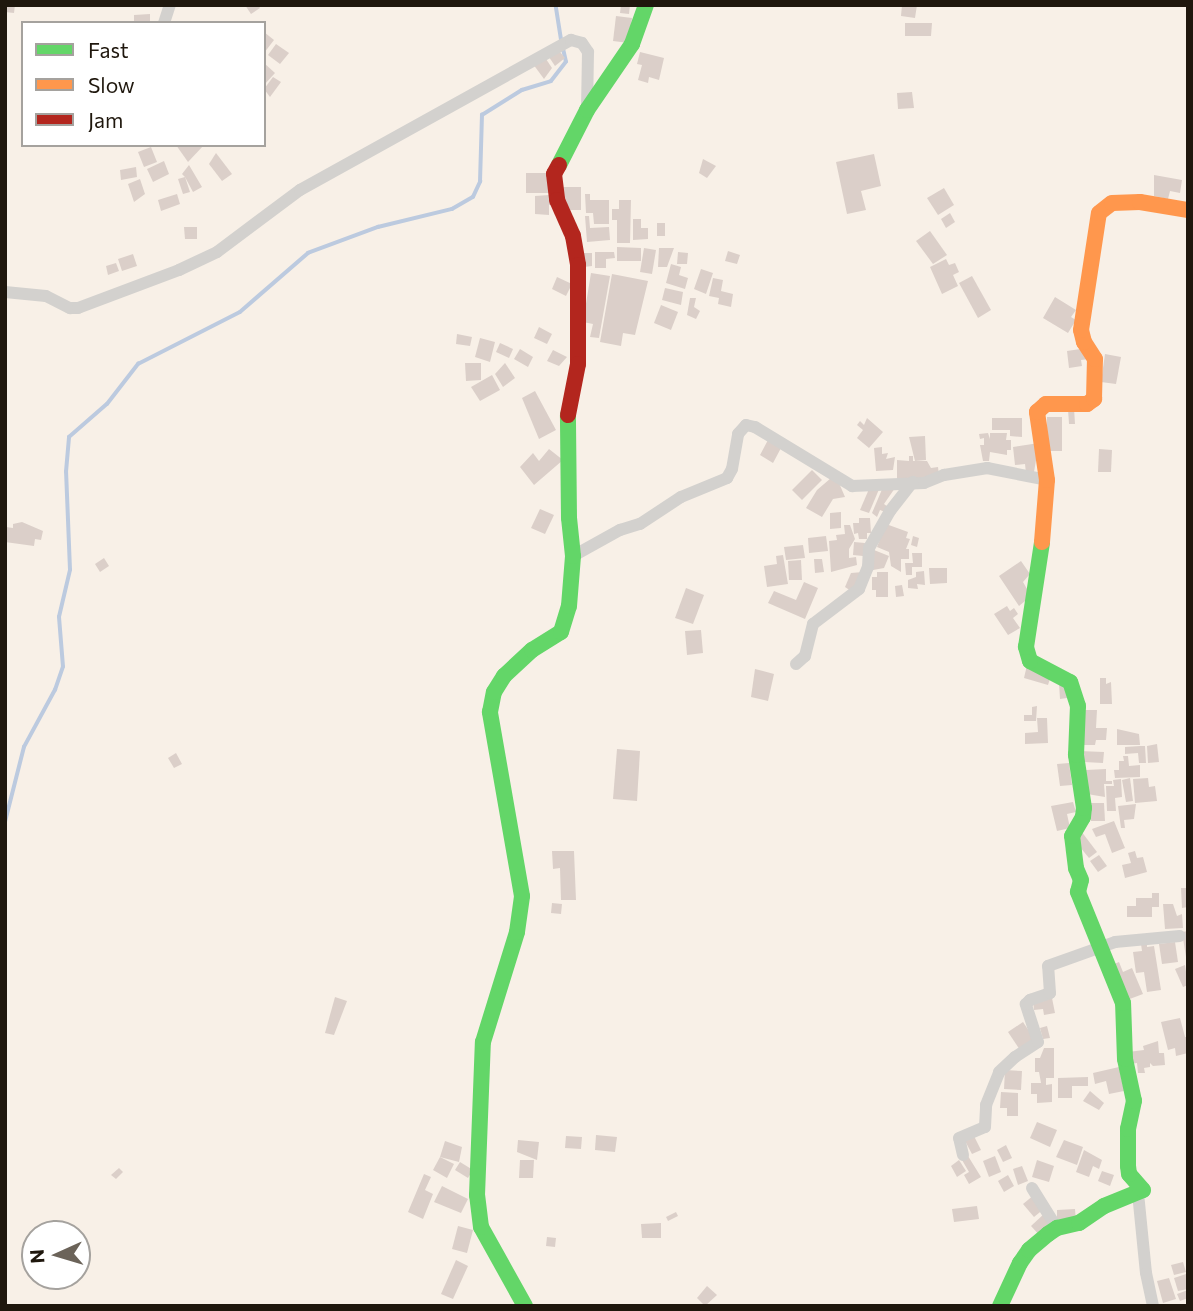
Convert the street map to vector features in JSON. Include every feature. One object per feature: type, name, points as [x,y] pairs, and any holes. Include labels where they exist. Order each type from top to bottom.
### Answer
[{"type":"street","points":[[525,1306],[481,1227],[477,1195],[482,1052],[488,1017],[517,932],[522,896],[490,712],[494,692],[511,668],[564,627],[569,606],[573,556],[569,518],[568,406],[579,356],[578,265],[573,236],[557,200],[554,174],[587,110],[632,44],[646,5]]},
{"type":"street","points":[[5,292],[46,296],[70,308],[78,308],[179,270],[217,252],[300,190],[571,40],[582,43],[588,52],[587,110]]},
{"type":"street","points":[[1000,1306],[1029,1250],[1057,1228],[1079,1223],[1104,1206],[1138,1194],[1143,1187],[1129,1174],[1128,1166],[1128,1129],[1134,1101],[1125,1059],[1123,1003],[1079,897],[1081,880],[1073,852],[1072,833],[1083,817],[1084,808],[1076,755],[1076,697],[1070,682],[1030,661],[1026,652],[1028,617],[1041,550],[1047,480],[1038,409],[1051,403],[1087,404],[1094,399],[1095,359],[1084,342],[1082,330],[1099,213],[1105,206],[1126,202],[1188,210]]},
{"type":"street","points":[[573,556],[620,530],[640,524],[681,497],[727,478],[732,470],[738,434],[746,425],[755,427],[852,486],[913,482],[987,468],[1047,480]]},
{"type":"street","points":[[796,664],[805,656],[815,622],[859,589],[868,567],[869,548],[890,511],[913,482]]},
{"type":"street","points":[[963,1155],[958,1138],[984,1128],[986,1105],[999,1072],[1015,1057],[1038,1042],[1027,1003],[1050,993],[1048,966],[1101,946],[1180,936]]},
{"type":"street","points":[[1032,1188],[1057,1228]]},
{"type":"street","points":[[1138,1194],[1146,1273],[1153,1306]]},
{"type":"building","points":[[5,5],[15,5],[14,13],[5,12]]},
{"type":"building","points":[[245,5],[258,5],[260,8],[251,14]]},
{"type":"building","points":[[621,5],[630,5],[629,14],[620,13]]},
{"type":"building","points":[[902,5],[917,5],[915,18],[901,16]]},
{"type":"building","points":[[150,14],[150,21],[134,21],[134,15]]},
{"type":"building","points":[[616,16],[632,18],[629,43],[613,41]]},
{"type":"building","points":[[905,23],[932,23],[931,36],[905,36]]},
{"type":"building","points":[[266,34],[274,40],[266,50]]},
{"type":"building","points":[[276,44],[289,53],[280,64],[268,55]]},
{"type":"building","points":[[556,47],[565,58],[555,66],[547,54]]},
{"type":"building","points":[[640,52],[664,58],[659,80],[649,77],[648,83],[638,80],[642,65],[637,64]]},
{"type":"building","points":[[544,56],[552,68],[544,79],[533,64]]},
{"type":"building","points":[[266,65],[275,73],[266,83]]},
{"type":"building","points":[[273,77],[281,82],[270,97],[266,86]]},
{"type":"building","points":[[912,92],[914,108],[898,109],[897,93]]},
{"type":"building","points":[[151,147],[157,162],[144,167],[138,152]]},
{"type":"building","points":[[177,147],[202,147],[188,162]]},
{"type":"building","points":[[216,153],[232,174],[222,181],[209,164]]},
{"type":"building","points":[[874,154],[881,186],[861,191],[866,210],[847,214],[836,162]]},
{"type":"building","points":[[703,159],[716,166],[707,178],[699,173]]},
{"type":"building","points":[[164,161],[169,174],[153,182],[147,169]]},
{"type":"building","points":[[189,165],[202,187],[193,192],[182,174]]},
{"type":"building","points":[[136,167],[137,177],[121,180],[120,170]]},
{"type":"building","points":[[526,173],[551,173],[551,193],[526,193]]},
{"type":"building","points":[[1154,175],[1182,180],[1180,193],[1170,191],[1168,199],[1154,196]]},
{"type":"building","points":[[185,177],[190,192],[183,194],[178,179]]},
{"type":"building","points":[[140,179],[145,194],[134,202],[128,184]]},
{"type":"building","points":[[561,187],[581,187],[581,210],[561,210]]},
{"type":"building","points":[[944,188],[954,205],[938,215],[927,198]]},
{"type":"building","points":[[177,194],[180,204],[161,211],[158,200]]},
{"type":"building","points":[[585,194],[590,194],[590,200],[609,200],[609,224],[594,224],[593,213],[586,213]]},
{"type":"building","points":[[549,195],[552,205],[549,205],[549,215],[535,214],[535,196]]},
{"type":"building","points":[[619,200],[631,200],[630,243],[617,243],[617,220],[612,220],[612,209],[619,209]]},
{"type":"building","points":[[950,213],[955,222],[946,228],[941,219]]},
{"type":"building","points":[[585,216],[589,216],[590,228],[609,227],[610,240],[587,242]]},
{"type":"building","points":[[633,219],[641,219],[641,228],[648,228],[648,239],[633,240]]},
{"type":"building","points":[[657,223],[665,223],[665,236],[657,236]]},
{"type":"building","points":[[184,227],[197,227],[197,239],[185,239]]},
{"type":"building","points":[[930,231],[947,255],[933,264],[916,241]]},
{"type":"building","points":[[617,247],[641,248],[641,261],[617,261]]},
{"type":"building","points":[[644,248],[656,250],[652,274],[640,272]]},
{"type":"building","points":[[659,248],[674,248],[667,267],[658,267]]},
{"type":"building","points":[[728,251],[740,255],[737,264],[725,261]]},
{"type":"building","points":[[595,252],[614,252],[615,258],[606,259],[606,268],[595,268]]},
{"type":"building","points":[[678,252],[688,253],[687,264],[677,264]]},
{"type":"building","points":[[584,253],[592,253],[592,266],[584,267]]},
{"type":"building","points":[[133,254],[137,266],[122,271],[118,259]]},
{"type":"building","points":[[946,259],[949,265],[955,263],[959,272],[953,275],[958,286],[942,294],[930,267]]},
{"type":"building","points":[[116,263],[119,271],[108,275],[106,266]]},
{"type":"building","points":[[671,264],[681,267],[679,275],[688,278],[685,289],[666,283]]},
{"type":"building","points":[[701,269],[713,273],[706,294],[694,289]]},
{"type":"building","points":[[591,273],[610,276],[599,338],[590,337],[593,324],[583,322]]},
{"type":"building","points":[[612,274],[648,281],[635,335],[623,333],[621,346],[600,342]]},
{"type":"building","points":[[972,276],[991,310],[978,318],[959,283]]},
{"type":"building","points":[[557,277],[572,284],[566,296],[552,289]]},
{"type":"building","points":[[713,278],[723,280],[721,291],[733,294],[731,307],[718,304],[719,298],[709,296]]},
{"type":"building","points":[[665,288],[683,292],[681,305],[662,300]]},
{"type":"building","points":[[1055,297],[1076,310],[1071,317],[1076,320],[1068,333],[1043,318]]},
{"type":"building","points":[[690,298],[696,298],[694,307],[700,311],[696,319],[687,315]]},
{"type":"building","points":[[661,305],[678,312],[671,330],[654,323]]},
{"type":"building","points":[[539,327],[552,334],[547,344],[534,338]]},
{"type":"building","points":[[457,334],[472,337],[470,346],[456,344]]},
{"type":"building","points":[[480,338],[495,342],[490,362],[475,357]]},
{"type":"building","points":[[500,343],[513,349],[509,358],[496,352]]},
{"type":"building","points":[[1087,348],[1089,359],[1081,360],[1082,366],[1069,368],[1067,351]]},
{"type":"building","points":[[520,349],[533,357],[528,367],[514,359]]},
{"type":"building","points":[[553,350],[567,357],[559,366],[547,361]]},
{"type":"building","points":[[1105,354],[1121,357],[1116,384],[1101,382]]},
{"type":"building","points":[[465,363],[481,363],[481,380],[466,381]]},
{"type":"building","points":[[505,363],[515,378],[503,387],[495,374]]},
{"type":"building","points":[[492,375],[500,390],[480,401],[471,387]]},
{"type":"building","points":[[535,391],[556,430],[539,439],[522,398]]},
{"type":"building","points":[[1074,408],[1075,424],[1069,424],[1068,409]]},
{"type":"building","points":[[1047,417],[1062,417],[1062,451],[1047,451]]},
{"type":"building","points":[[867,418],[883,432],[869,448],[857,438],[863,430],[857,425],[860,421],[864,425]]},
{"type":"building","points":[[992,418],[1022,418],[1022,437],[1010,436],[1010,430],[992,430]]},
{"type":"building","points":[[988,433],[990,439],[990,433],[1007,433],[1006,440],[1011,440],[1011,450],[1007,450],[1007,455],[990,452],[989,461],[983,461],[980,445],[984,445],[984,438],[980,439],[979,434]]},
{"type":"building","points":[[925,436],[926,460],[915,461],[909,437]]},
{"type":"building","points":[[768,440],[781,448],[773,463],[760,455]]},
{"type":"building","points":[[1039,443],[1034,472],[1026,473],[1025,464],[1015,465],[1013,447]]},
{"type":"building","points":[[882,447],[882,454],[888,453],[886,459],[895,457],[893,470],[876,471],[874,448]]},
{"type":"building","points":[[549,449],[563,460],[534,485],[520,467],[533,453],[539,461]]},
{"type":"building","points":[[1099,449],[1112,450],[1111,472],[1098,472]]},
{"type":"building","points":[[909,456],[913,456],[913,461],[927,461],[931,468],[938,467],[939,476],[926,482],[897,481],[897,460],[909,461]]},
{"type":"building","points":[[812,470],[822,480],[802,500],[792,490]]},
{"type":"building","points":[[831,478],[839,483],[845,497],[833,499],[822,517],[806,508],[817,490]]},
{"type":"building","points":[[880,487],[869,513],[860,510],[869,489]]},
{"type":"building","points":[[883,487],[895,488],[884,504],[888,507],[885,512],[880,510],[877,517],[872,513]]},
{"type":"building","points":[[540,509],[554,515],[545,534],[531,528]]},
{"type":"building","points":[[841,512],[841,528],[830,529],[830,513]]},
{"type":"building","points":[[859,518],[870,518],[871,533],[867,533],[867,539],[859,539],[858,533],[854,534],[853,523],[859,523]]},
{"type":"building","points":[[22,522],[43,531],[41,540],[35,539],[34,546],[5,542],[6,527],[13,528],[13,524]]},
{"type":"building","points":[[886,524],[908,532],[906,538],[910,539],[906,549],[909,549],[909,559],[901,559],[901,572],[891,566],[889,552],[877,547]]},
{"type":"building","points":[[844,525],[850,525],[855,539],[849,549],[849,558],[856,557],[857,565],[831,572],[829,541],[837,540],[836,535],[845,534]]},
{"type":"building","points":[[826,536],[828,551],[809,553],[808,538]]},
{"type":"building","points":[[913,536],[919,538],[917,547],[911,545]]},
{"type":"building","points":[[854,542],[865,543],[863,556],[853,555]]},
{"type":"building","points":[[803,545],[805,558],[786,560],[784,547]]},
{"type":"building","points":[[874,550],[889,556],[884,568],[873,570]]},
{"type":"building","points":[[912,553],[922,553],[922,567],[912,567],[912,575],[906,575],[905,563],[913,563]]},
{"type":"building","points":[[783,555],[788,584],[767,587],[764,566],[777,564],[776,556]]},
{"type":"building","points":[[104,558],[109,566],[100,572],[95,564]]},
{"type":"building","points":[[814,559],[822,559],[824,572],[815,573]]},
{"type":"building","points":[[801,560],[802,580],[789,580],[788,561]]},
{"type":"building","points":[[1021,561],[1030,574],[1023,582],[1031,596],[1019,606],[999,576]]},
{"type":"building","points":[[929,568],[947,568],[947,583],[930,584]]},
{"type":"building","points":[[924,571],[925,585],[917,584],[918,589],[908,588],[908,580],[916,577],[916,572]]},
{"type":"building","points":[[863,572],[851,591],[845,587],[851,573]]},
{"type":"building","points":[[877,572],[888,572],[888,597],[876,597],[876,590],[872,590],[872,577],[877,577]]},
{"type":"building","points":[[804,582],[818,588],[805,619],[768,603],[774,591],[796,600]]},
{"type":"building","points":[[902,585],[904,596],[896,597],[895,586]]},
{"type":"building","points":[[686,588],[704,595],[693,624],[675,618]]},
{"type":"building","points":[[1007,606],[1010,611],[1014,608],[1018,614],[1013,618],[1020,628],[1008,635],[994,614]]},
{"type":"building","points":[[701,630],[703,653],[687,655],[685,631]]},
{"type":"building","points":[[1027,665],[1052,672],[1048,685],[1024,678]]},
{"type":"building","points":[[755,669],[774,674],[768,701],[751,697]]},
{"type":"building","points":[[1100,678],[1106,678],[1106,684],[1111,682],[1112,704],[1100,704]]},
{"type":"building","points":[[1059,683],[1069,694],[1067,698],[1060,699]]},
{"type":"building","points":[[1037,706],[1036,721],[1024,721],[1024,715],[1032,715],[1032,707]]},
{"type":"building","points":[[1081,710],[1097,710],[1096,728],[1107,728],[1106,740],[1096,740],[1095,745],[1080,745]]},
{"type":"building","points":[[1037,718],[1047,718],[1048,743],[1025,744],[1025,733],[1038,732]]},
{"type":"building","points":[[1117,729],[1139,734],[1140,745],[1117,745]]},
{"type":"building","points":[[1157,744],[1159,762],[1148,763],[1147,746]]},
{"type":"building","points":[[1145,746],[1146,763],[1139,763],[1138,753],[1125,754],[1125,747]]},
{"type":"building","points":[[617,749],[640,751],[637,801],[613,799]]},
{"type":"building","points":[[1079,751],[1104,752],[1103,763],[1084,762]]},
{"type":"building","points":[[176,753],[182,764],[174,768],[168,758]]},
{"type":"building","points":[[1123,756],[1128,756],[1129,766],[1140,765],[1140,777],[1115,778],[1114,770],[1119,770],[1119,761],[1124,761]]},
{"type":"building","points":[[1069,763],[1072,785],[1060,786],[1057,764]]},
{"type":"building","points":[[1106,769],[1106,781],[1112,781],[1112,784],[1104,784],[1105,797],[1087,794],[1086,770]]},
{"type":"building","points":[[1130,778],[1133,801],[1126,802],[1122,780]]},
{"type":"building","points":[[1148,778],[1149,787],[1155,786],[1157,801],[1135,803],[1133,779]]},
{"type":"building","points":[[1121,779],[1122,797],[1115,798],[1116,811],[1107,811],[1106,786],[1114,786],[1113,780]]},
{"type":"building","points":[[1073,802],[1076,812],[1067,814],[1070,828],[1057,831],[1051,806]]},
{"type":"building","points":[[1090,803],[1104,803],[1105,821],[1091,821]]},
{"type":"building","points":[[1136,804],[1134,819],[1124,820],[1125,828],[1121,828],[1118,806]]},
{"type":"building","points":[[1114,821],[1125,848],[1112,853],[1105,834],[1096,837],[1092,829]]},
{"type":"building","points":[[1081,831],[1097,852],[1089,858],[1075,841]]},
{"type":"building","points":[[552,851],[574,851],[576,900],[561,900],[560,868],[553,869]]},
{"type":"building","points":[[1135,851],[1137,858],[1143,857],[1147,872],[1125,878],[1122,865],[1131,863],[1128,853]]},
{"type":"building","points":[[1099,855],[1107,866],[1098,872],[1090,861]]},
{"type":"building","points":[[1181,888],[1188,888],[1188,907],[1182,908]]},
{"type":"building","points":[[1152,893],[1159,893],[1159,907],[1152,907],[1152,917],[1127,917],[1127,906],[1136,906],[1136,898],[1152,898]]},
{"type":"building","points":[[552,903],[562,904],[561,914],[551,913]]},
{"type":"building","points":[[1163,904],[1173,904],[1177,916],[1182,914],[1183,928],[1165,929]]},
{"type":"building","points":[[1188,931],[1188,957],[1186,957],[1182,932]]},
{"type":"building","points":[[1175,942],[1178,962],[1162,964],[1159,944]]},
{"type":"building","points":[[1147,943],[1147,947],[1154,946],[1161,990],[1147,992],[1144,972],[1136,973],[1133,952],[1142,951],[1141,944]]},
{"type":"building","points":[[1119,962],[1123,972],[1132,968],[1143,994],[1127,1000],[1112,965]]},
{"type":"building","points":[[1185,965],[1188,985],[1183,987],[1175,969]]},
{"type":"building","points":[[335,997],[347,1001],[334,1035],[325,1033]]},
{"type":"building","points":[[1052,998],[1055,1013],[1044,1015],[1043,1009],[1034,1010],[1033,1001]]},
{"type":"building","points":[[1180,1018],[1185,1037],[1188,1037],[1188,1053],[1176,1056],[1175,1048],[1168,1050],[1161,1022]]},
{"type":"building","points":[[1023,1022],[1035,1040],[1020,1050],[1008,1032]]},
{"type":"building","points":[[1047,1026],[1050,1038],[1043,1039],[1040,1028]]},
{"type":"building","points":[[1158,1041],[1159,1053],[1164,1053],[1165,1065],[1153,1066],[1150,1063],[1150,1067],[1144,1068],[1145,1073],[1138,1073],[1137,1063],[1130,1064],[1128,1052],[1144,1050],[1143,1046]]},
{"type":"building","points":[[1044,1048],[1054,1048],[1054,1078],[1046,1078],[1046,1085],[1052,1084],[1052,1102],[1037,1103],[1037,1094],[1031,1094],[1031,1083],[1041,1083],[1039,1072],[1035,1072],[1035,1058],[1040,1058]]},
{"type":"building","points":[[1119,1067],[1124,1091],[1109,1094],[1106,1081],[1095,1084],[1093,1073]]},
{"type":"building","points":[[1005,1070],[1022,1071],[1021,1090],[1004,1089]]},
{"type":"building","points":[[1088,1077],[1088,1086],[1072,1086],[1072,1098],[1058,1098],[1058,1078]]},
{"type":"building","points":[[1090,1091],[1104,1103],[1099,1110],[1083,1101]]},
{"type":"building","points":[[1001,1092],[1018,1093],[1018,1116],[1007,1116],[1007,1108],[1000,1108]]},
{"type":"building","points":[[1037,1122],[1057,1130],[1050,1147],[1030,1138]]},
{"type":"building","points":[[973,1134],[981,1150],[972,1154],[964,1139]]},
{"type":"building","points":[[596,1135],[617,1137],[615,1152],[595,1150]]},
{"type":"building","points":[[566,1136],[582,1137],[581,1149],[565,1148]]},
{"type":"building","points":[[518,1140],[539,1142],[537,1160],[517,1152]]},
{"type":"building","points":[[1064,1140],[1083,1147],[1077,1165],[1056,1157]]},
{"type":"building","points":[[445,1141],[462,1147],[459,1162],[440,1157]]},
{"type":"building","points":[[1006,1145],[1012,1158],[1003,1162],[997,1150]]},
{"type":"building","points":[[1084,1150],[1102,1160],[1099,1169],[1093,1166],[1089,1177],[1076,1172]]},
{"type":"building","points":[[968,1156],[981,1177],[969,1184],[964,1175],[969,1172],[962,1160]]},
{"type":"building","points":[[995,1156],[1001,1172],[989,1177],[983,1161]]},
{"type":"building","points":[[440,1157],[454,1164],[447,1178],[433,1170]]},
{"type":"building","points":[[520,1160],[534,1160],[533,1178],[519,1178]]},
{"type":"building","points":[[959,1160],[966,1171],[957,1177],[951,1166]]},
{"type":"building","points":[[1037,1160],[1054,1166],[1049,1182],[1032,1177]]},
{"type":"building","points":[[460,1162],[473,1170],[468,1178],[455,1170]]},
{"type":"building","points":[[1022,1166],[1028,1181],[1018,1185],[1013,1169]]},
{"type":"building","points":[[119,1168],[123,1172],[116,1179],[111,1175]]},
{"type":"building","points":[[1102,1171],[1114,1175],[1110,1186],[1098,1181]]},
{"type":"building","points":[[424,1174],[431,1177],[425,1190],[433,1194],[423,1219],[408,1212]]},
{"type":"building","points":[[1008,1175],[1014,1186],[1004,1192],[998,1181]]},
{"type":"building","points":[[442,1186],[468,1199],[461,1213],[434,1202]]},
{"type":"building","points":[[1034,1195],[1045,1208],[1034,1217],[1023,1204]]},
{"type":"building","points":[[977,1206],[979,1219],[954,1222],[952,1209]]},
{"type":"building","points":[[1075,1209],[1076,1222],[1057,1223],[1057,1210]]},
{"type":"building","points":[[676,1212],[678,1216],[668,1221],[666,1217]]},
{"type":"building","points":[[1045,1213],[1055,1224],[1041,1237],[1031,1226]]},
{"type":"building","points":[[661,1223],[661,1238],[642,1238],[641,1224]]},
{"type":"building","points":[[458,1226],[473,1230],[467,1253],[452,1249]]},
{"type":"building","points":[[547,1237],[556,1238],[555,1247],[546,1246]]},
{"type":"building","points":[[456,1260],[468,1266],[453,1299],[441,1294]]},
{"type":"building","points":[[1183,1262],[1186,1272],[1174,1275],[1171,1265]]},
{"type":"building","points":[[1186,1274],[1188,1289],[1178,1291],[1174,1278]]},
{"type":"building","points":[[1169,1278],[1176,1299],[1163,1303],[1157,1281]]},
{"type":"building","points":[[707,1286],[717,1295],[705,1306],[697,1298]]},
{"type":"building","points":[[1188,1290],[1188,1298],[1180,1301],[1177,1294]]},
{"type":"waterway","points":[[556,5],[562,41]]},
{"type":"waterway","points":[[5,822],[24,747],[55,690],[63,667],[59,617],[70,570],[66,472],[69,437],[107,404],[138,364],[240,312],[308,253],[378,227],[452,209],[473,197],[480,182],[482,115],[522,90],[551,81],[566,62],[563,49]]},
{"type":"traffic: fast","points":[[559,165],[587,110],[632,44],[646,5]]},
{"type":"traffic: fast","points":[[525,1306],[481,1227],[477,1195],[483,1042],[517,932],[522,896],[490,712],[494,692],[504,676],[532,650],[561,632],[569,606],[573,556],[569,518],[568,415]]},
{"type":"traffic: fast","points":[[1000,1306],[1020,1263],[1029,1250],[1048,1234],[1057,1228],[1079,1223],[1104,1206],[1143,1190],[1129,1174],[1128,1166],[1128,1129],[1134,1101],[1125,1059],[1123,1003],[1078,892],[1081,880],[1076,868],[1072,836],[1083,817],[1084,808],[1076,755],[1078,706],[1070,682],[1030,661],[1026,647],[1042,542]]},
{"type":"traffic: slow","points":[[1042,542],[1047,480],[1037,412],[1046,404],[1087,404],[1094,399],[1095,359],[1084,342],[1081,330],[1099,213],[1112,203],[1140,202],[1188,210]]},
{"type":"traffic: jam","points":[[559,165],[554,174],[557,200],[573,236],[578,265],[578,364],[568,415]]}]
